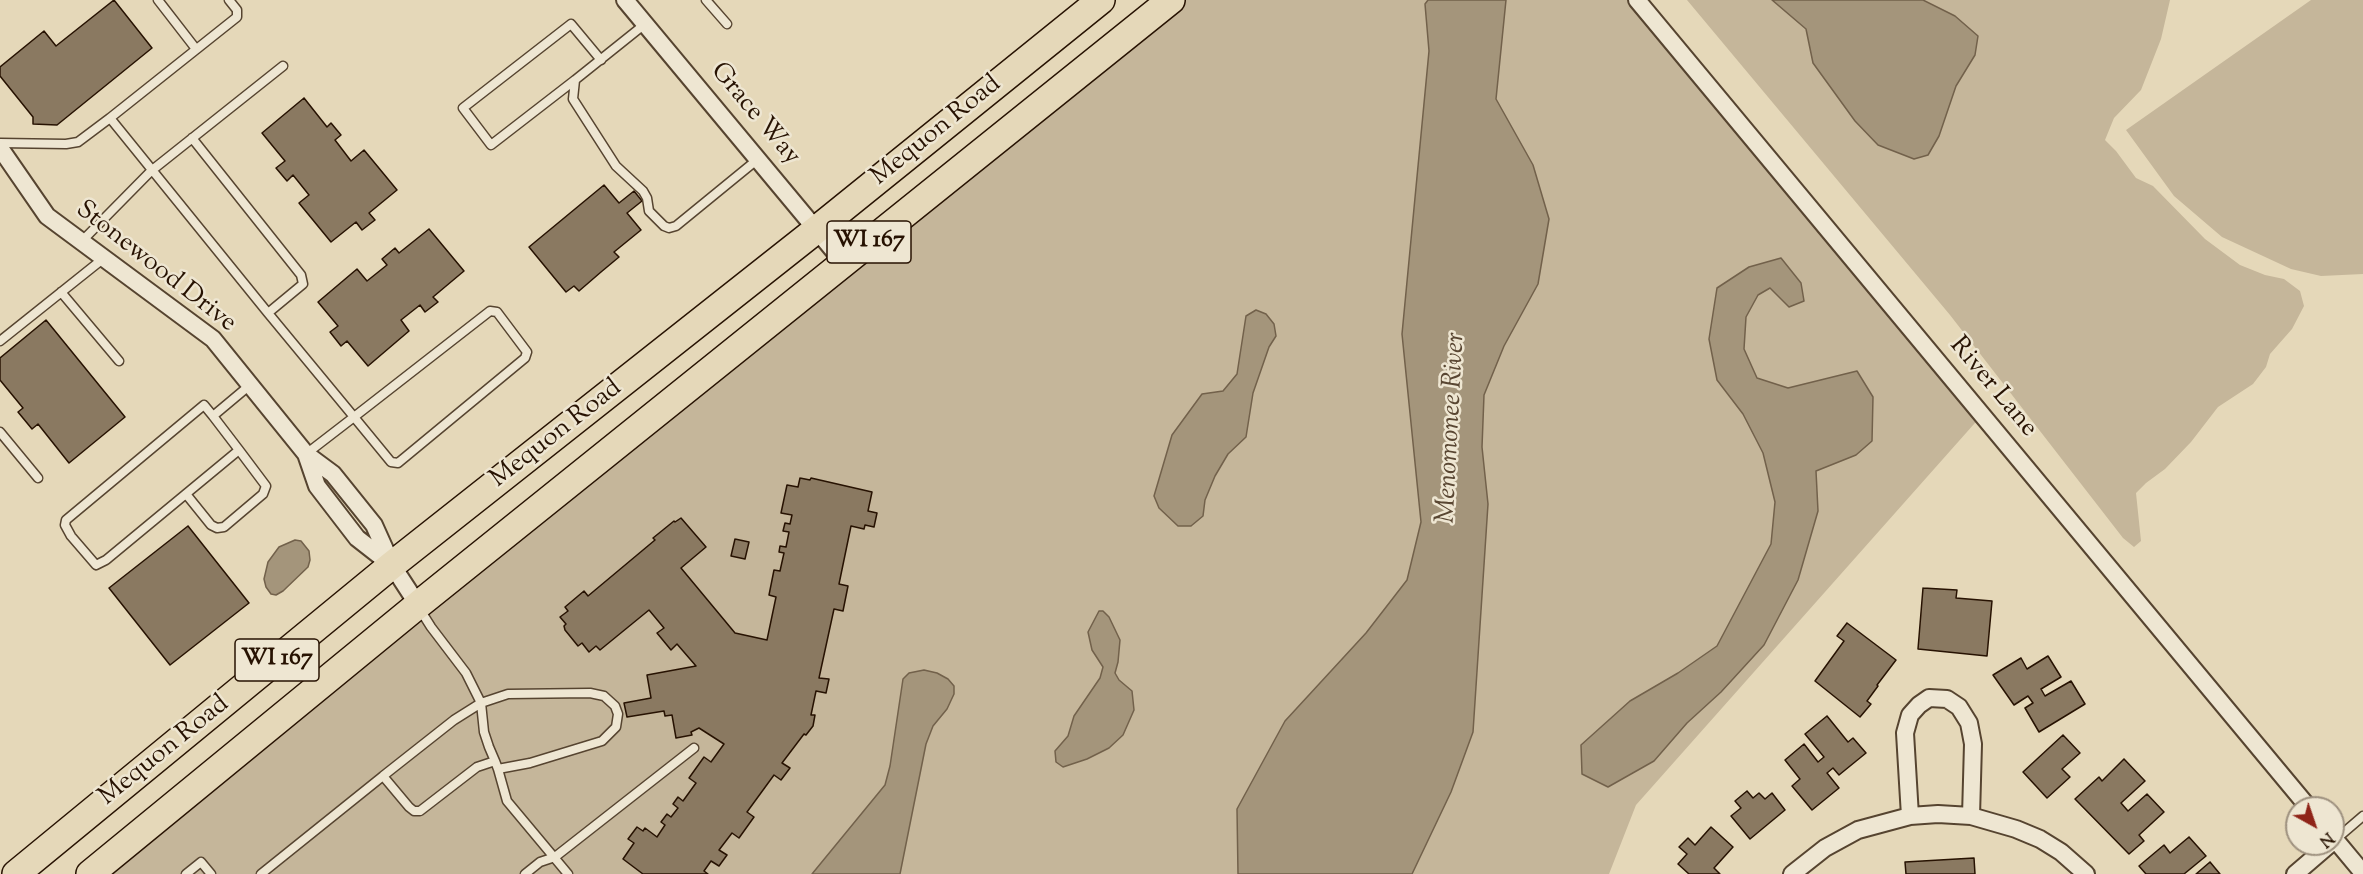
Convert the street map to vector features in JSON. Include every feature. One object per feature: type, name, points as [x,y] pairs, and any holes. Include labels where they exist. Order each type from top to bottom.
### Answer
[{"type":"main road","name":"Mequon Road","points":[[16,874],[392,565],[816,230],[1101,0]]},
{"type":"main road","name":"Mequon Road","points":[[90,874],[418,605],[1171,0]]},
{"type":"street","name":"Grace Way","points":[[625,0],[844,263]]},
{"type":"street","name":"River Lane","points":[[1637,0],[2299,796]]},
{"type":"street","name":"Stonewood Drive","points":[[0,145],[47,216],[213,339],[306,454],[316,486],[357,538],[392,565],[418,605]]},
{"type":"street","points":[[1910,816],[1905,733],[1910,715],[1929,698],[1947,699],[1959,707],[1969,723],[1973,744],[1971,816]]},
{"type":"street","points":[[1792,874],[1825,848],[1858,830],[1910,816],[1938,814],[1971,816],[2016,829],[2040,839],[2061,852],[2086,874]]},
{"type":"street","points":[[2345,854],[2363,873]]},
{"type":"street","points":[[2295,874],[2316,856]]},
{"type":"lane","points":[[158,0],[196,49]]},
{"type":"lane","points":[[0,145],[78,142],[237,16],[237,10],[230,0]]},
{"type":"lane","points":[[706,0],[727,24]]},
{"type":"lane","points":[[601,60],[571,24],[463,108],[491,145],[601,60],[645,24]]},
{"type":"lane","points":[[81,242],[151,171],[284,66]]},
{"type":"lane","points":[[575,80],[573,99],[616,166],[643,191],[647,198],[649,211],[664,226],[669,228],[676,226],[758,159]]},
{"type":"lane","points":[[110,118],[151,171],[354,417],[392,462],[398,463],[525,358],[527,352],[497,312],[490,311],[354,417],[306,454]]},
{"type":"lane","points":[[192,138],[301,275],[303,284],[268,313]]},
{"type":"lane","points":[[0,340],[104,258]]},
{"type":"lane","points":[[61,292],[119,361]]},
{"type":"lane","points":[[213,416],[250,385]]},
{"type":"lane","points":[[186,494],[211,525],[224,528],[263,494],[266,486],[239,450],[213,416],[204,405],[66,520],[65,525],[96,565],[106,560],[239,450]]},
{"type":"lane","points":[[0,432],[38,478]]},
{"type":"lane","points":[[418,605],[431,627],[466,673],[481,703],[484,732],[497,765],[507,801],[568,874]]},
{"type":"lane","points":[[261,874],[383,776],[454,720],[481,703],[508,694],[590,693],[610,700],[618,714],[616,727],[602,741],[530,763],[477,767],[420,811],[414,811],[409,807],[383,776]]},
{"type":"lane","points":[[525,874],[540,862],[555,857],[694,748]]},
{"type":"lane","points":[[2345,831],[2363,816]]},
{"type":"lane","points":[[186,874],[201,862],[211,874]]},
{"type":"shaded area","points":[[1171,0],[1637,0],[1982,415],[1636,805],[1609,874],[94,874]]},
{"type":"shaded area","points":[[1687,0],[2170,0],[2161,39],[2141,90],[2114,118],[2105,140],[2136,178],[2153,186],[2205,239],[2240,265],[2265,275],[2284,279],[2300,291],[2304,306],[2292,329],[2270,354],[2266,367],[2253,384],[2218,407],[2191,442],[2165,469],[2136,493],[2141,541],[2134,547],[2123,538],[1950,315]]},
{"type":"shaded area","points":[[2311,0],[2363,0],[2363,274],[2321,276],[2291,269],[2222,237],[2174,196],[2126,130]]},
{"type":"water","name":"Menomonee River","points":[[1428,0],[1506,0],[1496,99],[1533,165],[1549,219],[1538,284],[1504,346],[1484,395],[1482,447],[1488,504],[1473,732],[1451,792],[1412,874],[1238,874],[1237,809],[1285,721],[1366,633],[1407,580],[1421,522],[1402,334],[1429,51],[1425,4]]},
{"type":"water","points":[[1772,0],[1923,0],[1955,16],[1978,36],[1975,55],[1956,86],[1939,136],[1928,155],[1914,159],[1878,145],[1855,121],[1813,63],[1806,29]]},
{"type":"water","points":[[1781,258],[1801,283],[1804,301],[1789,307],[1770,288],[1758,295],[1746,317],[1744,349],[1757,378],[1788,388],[1857,371],[1873,397],[1872,441],[1856,455],[1816,471],[1818,511],[1798,580],[1764,645],[1721,692],[1687,723],[1654,761],[1608,787],[1582,774],[1581,745],[1630,701],[1678,673],[1717,646],[1771,544],[1775,502],[1763,453],[1743,414],[1717,380],[1709,339],[1717,288],[1749,267]]},
{"type":"water","points":[[1256,310],[1266,314],[1274,324],[1276,336],[1269,347],[1253,393],[1246,437],[1228,454],[1215,476],[1205,500],[1203,516],[1191,526],[1178,526],[1159,508],[1154,496],[1172,435],[1202,394],[1223,391],[1237,374],[1246,316]]},
{"type":"water","points":[[295,540],[301,541],[309,551],[308,567],[283,591],[276,595],[271,594],[264,579],[268,562],[279,547]]},
{"type":"water","points":[[1099,611],[1103,611],[1109,617],[1120,640],[1115,673],[1119,680],[1132,691],[1134,710],[1123,735],[1109,748],[1063,767],[1056,762],[1055,751],[1068,736],[1074,716],[1100,678],[1103,667],[1092,650],[1088,632]]},
{"type":"water","points":[[924,670],[948,679],[954,686],[954,694],[947,709],[933,726],[926,744],[900,874],[812,874],[885,785],[903,679],[909,673]]},
{"type":"building","points":[[114,0],[152,48],[57,125],[33,124],[33,117],[0,76],[0,67],[44,31],[56,46]]},
{"type":"building","points":[[304,98],[327,127],[331,123],[341,135],[335,140],[351,161],[364,150],[397,190],[369,213],[375,220],[362,230],[356,222],[331,242],[299,203],[309,195],[293,175],[287,181],[276,168],[285,161],[262,133]]},
{"type":"building","points":[[604,185],[619,203],[634,191],[642,201],[627,213],[641,230],[614,252],[619,257],[579,291],[574,286],[566,292],[529,247]]},
{"type":"building","points":[[429,229],[464,271],[433,297],[438,302],[425,312],[420,305],[401,320],[409,331],[368,366],[347,341],[341,346],[330,332],[338,326],[318,302],[357,269],[367,281],[387,265],[382,259],[395,248],[399,253]]},
{"type":"building","points":[[46,320],[125,417],[69,463],[38,424],[32,429],[18,412],[23,408],[0,380],[0,358]]},
{"type":"building","points":[[800,478],[810,480],[811,478],[872,492],[868,511],[877,513],[874,527],[865,525],[864,529],[851,526],[839,584],[848,586],[843,611],[834,609],[819,678],[829,679],[826,693],[816,691],[811,715],[815,715],[813,726],[782,763],[790,768],[781,780],[774,775],[747,812],[754,817],[739,838],[732,833],[719,850],[727,855],[719,866],[711,861],[704,871],[708,874],[643,874],[623,859],[634,843],[628,839],[637,827],[643,831],[645,828],[657,837],[665,825],[661,822],[667,814],[671,817],[678,808],[673,804],[678,797],[683,801],[696,783],[689,778],[704,757],[711,762],[724,744],[699,728],[691,732],[692,735],[676,738],[672,715],[665,716],[664,711],[627,717],[624,703],[651,698],[647,675],[696,666],[677,644],[671,650],[657,633],[664,628],[649,610],[600,650],[596,646],[589,652],[582,643],[578,646],[565,630],[566,624],[560,617],[568,611],[565,607],[584,591],[588,596],[655,540],[653,538],[681,518],[706,547],[681,568],[735,633],[767,640],[776,597],[769,595],[774,570],[780,571],[784,553],[779,552],[780,546],[786,547],[789,532],[783,531],[785,523],[790,524],[792,515],[781,513],[787,485],[798,487]]},
{"type":"building","points":[[188,526],[249,603],[170,665],[109,588]]},
{"type":"building","points":[[735,539],[749,542],[745,559],[731,556]]},
{"type":"building","points":[[1923,588],[1957,590],[1956,598],[1992,601],[1987,656],[1918,649]]},
{"type":"building","points":[[1847,623],[1896,660],[1877,685],[1867,701],[1871,704],[1860,717],[1815,681],[1844,641],[1837,636]]},
{"type":"building","points":[[2048,656],[2061,677],[2041,689],[2045,696],[2071,681],[2085,704],[2039,732],[2025,708],[2033,703],[2028,696],[2014,705],[1993,675],[2021,658],[2027,669]]},
{"type":"building","points":[[1827,716],[1848,742],[1853,738],[1866,753],[1839,775],[1833,768],[1827,773],[1839,788],[1812,810],[1792,786],[1800,779],[1785,760],[1804,744],[1818,762],[1824,757],[1805,734]]},
{"type":"building","points":[[2063,735],[2080,753],[2062,769],[2070,777],[2047,798],[2023,772]]},
{"type":"building","points":[[2124,759],[2145,781],[2121,803],[2128,811],[2147,794],[2164,812],[2139,835],[2144,841],[2129,854],[2075,799],[2099,777],[2102,781]]},
{"type":"building","points":[[1747,791],[1753,798],[1759,793],[1765,799],[1772,793],[1785,810],[1750,839],[1731,816],[1741,808],[1735,801]]},
{"type":"building","points":[[1711,827],[1733,847],[1714,868],[1720,874],[1689,874],[1678,864],[1687,854],[1679,847],[1688,838],[1695,845]]},
{"type":"building","points":[[2189,837],[2206,856],[2184,874],[2146,874],[2139,866],[2164,845],[2170,853]]},
{"type":"building","points":[[1974,858],[1975,874],[1906,874],[1905,862]]},
{"type":"building","points":[[2210,862],[2220,874],[2196,874]]}]
